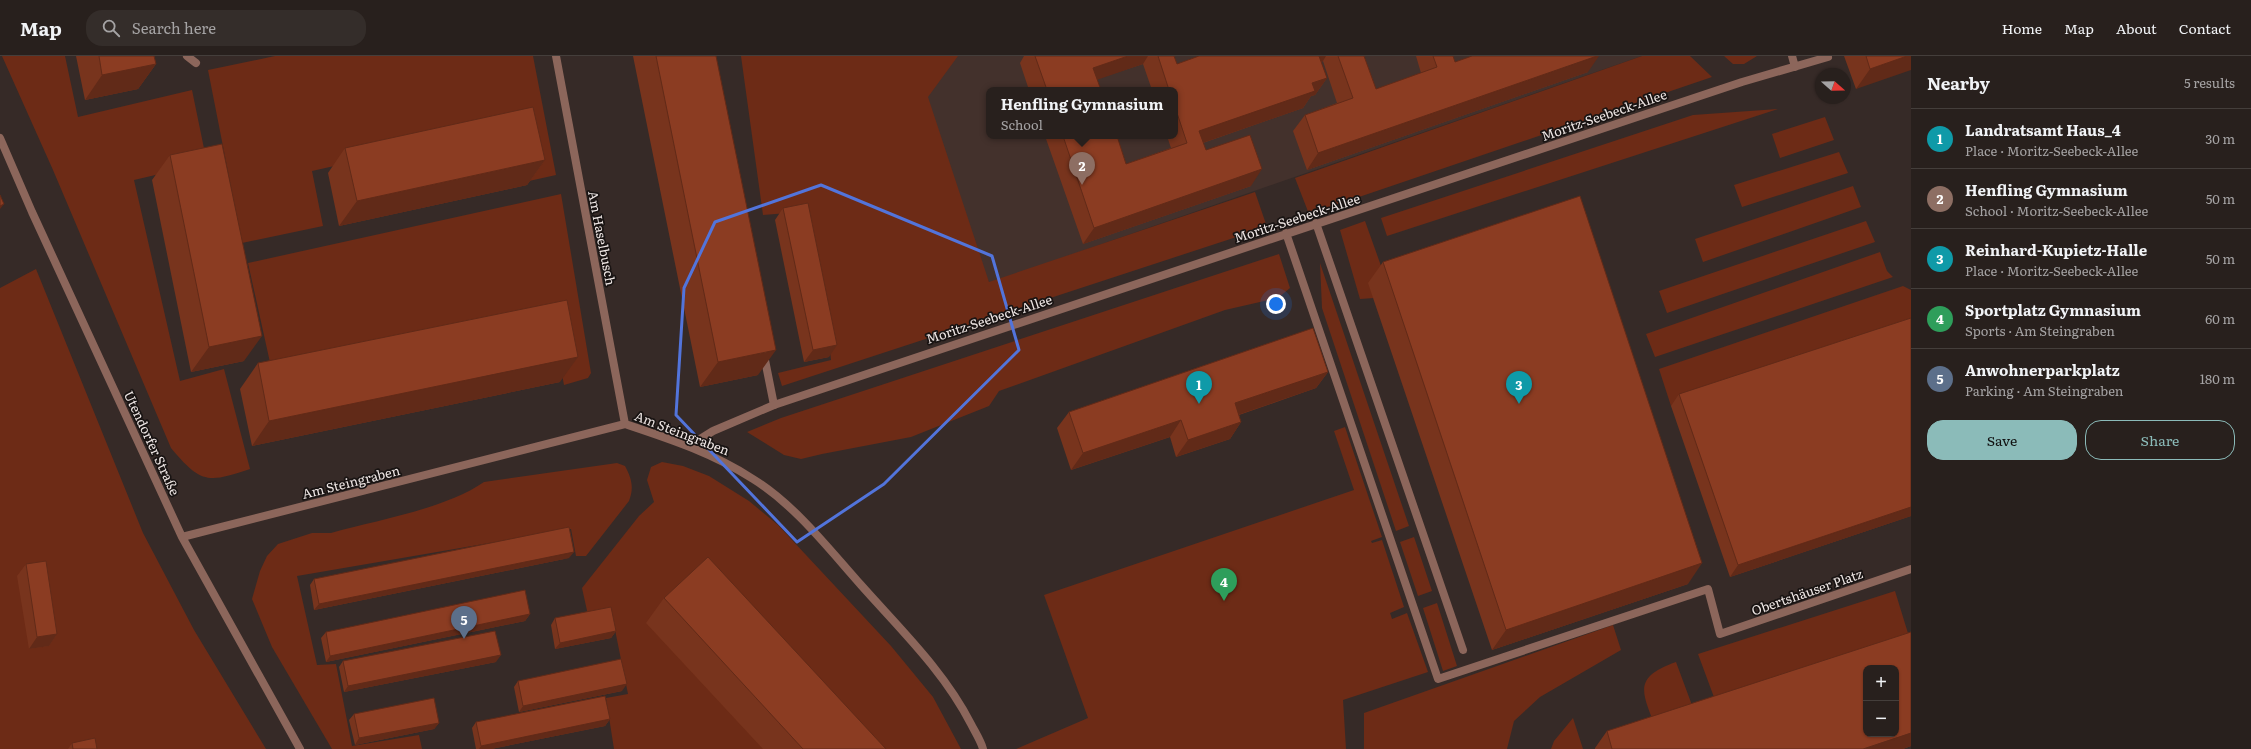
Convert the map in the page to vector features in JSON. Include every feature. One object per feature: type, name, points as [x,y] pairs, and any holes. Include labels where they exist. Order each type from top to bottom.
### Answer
[{"type":"street","points":[[187,56],[196,63]]},
{"type":"street","name":"Am Haselbusch","points":[[556,56],[625,424]]},
{"type":"street","points":[[1792,56],[1795,67]]},
{"type":"street","name":"Moritz-Seebeck-Allee","points":[[689,446],[713,431],[774,405],[1742,82],[1828,57]]},
{"type":"street","name":"Utendorfer Straße","points":[[0,138],[32,212],[182,537],[300,749]]},
{"type":"street","points":[[1316,223],[1463,650]]},
{"type":"street","name":"Obertshäuser Platz","points":[[1286,233],[1438,679],[1708,589],[1720,634],[1911,569]]},
{"type":"street","points":[[761,343],[774,405]]},
{"type":"street","name":"Am Steingraben","points":[[182,537],[625,424],[689,446],[726,462],[755,480],[783,501],[940,675],[965,712],[983,749]]},
{"type":"highlighted area","points":[[821,185],[992,256],[1019,350],[884,484],[797,542],[676,415],[684,288],[715,222]]},
{"type":"shaded area","points":[[2,56],[65,56],[78,117],[192,90],[207,163],[134,180],[180,381],[224,369],[250,469],[224,477],[206,477],[198,474],[190,468],[171,448],[53,170]]},
{"type":"shaded area","points":[[275,56],[533,56],[556,175],[529,181],[410,149],[312,171],[323,226],[242,243],[208,70]]},
{"type":"shaded area","points":[[741,56],[958,56],[928,97],[989,282],[1255,192],[1267,227],[782,386],[778,373],[831,360],[829,342],[800,212],[763,215]]},
{"type":"shaded area","points":[[846,56],[1642,56],[990,283]]},
{"type":"shaded area","points":[[1642,56],[1690,56],[1712,77],[1309,214],[1295,178]]},
{"type":"shaded area","points":[[1724,56],[1757,56],[1744,64],[1733,64]]},
{"type":"shaded area","points":[[1778,109],[1387,236],[1381,218],[1693,115]]},
{"type":"shaded area","points":[[1825,117],[1834,140],[1780,158],[1772,134]]},
{"type":"shaded area","points":[[1839,152],[1848,173],[1742,207],[1734,185]]},
{"type":"shaded area","points":[[1853,186],[1861,207],[1703,262],[1695,239]]},
{"type":"shaded area","points":[[561,194],[591,373],[588,378],[564,385],[552,322],[273,376],[248,263]]},
{"type":"shaded area","points":[[1365,221],[1385,277],[1374,298],[1360,299],[1340,230]]},
{"type":"shaded area","points":[[1866,221],[1875,242],[1667,313],[1659,291]]},
{"type":"shaded area","points":[[1880,252],[1887,271],[1893,277],[1655,357],[1646,334]]},
{"type":"shaded area","points":[[1279,254],[1290,288],[1278,298],[1225,310],[999,391],[989,406],[911,437],[801,459],[784,455],[747,432],[781,418]]},
{"type":"shaded area","points":[[1320,263],[1409,526],[1396,531],[1322,308]]},
{"type":"shaded area","points":[[36,269],[143,533],[194,630],[266,749],[0,749],[0,288]]},
{"type":"shaded area","points":[[1903,286],[1911,290],[1911,327],[1671,406],[1659,369]]},
{"type":"shaded area","points":[[1345,427],[1382,537],[1371,541],[1372,543],[1382,540],[1404,607],[1390,613],[1392,619],[1407,613],[1428,672],[1343,700],[1346,749],[1016,749],[1088,718],[1044,595],[1354,490],[1334,431]]},
{"type":"shaded area","points":[[662,462],[683,466],[709,476],[749,501],[778,525],[891,646],[933,697],[961,749],[614,749],[606,698],[628,694],[611,610],[588,615],[582,588],[639,516],[654,502],[647,480],[651,467]]},
{"type":"shaded area","points":[[617,463],[625,466],[631,479],[632,488],[629,501],[586,556],[576,556],[571,529],[297,576],[317,665],[336,664],[352,746],[419,735],[422,749],[332,749],[272,647],[252,599],[260,571],[267,556],[278,544],[312,533],[331,533],[431,507],[450,500],[484,482]]},
{"type":"shaded area","points":[[1414,537],[1432,591],[1418,596],[1400,542]]},
{"type":"shaded area","points":[[1895,591],[1911,643],[1718,708],[1698,654]]},
{"type":"shaded area","points":[[1437,603],[1457,666],[1443,671],[1423,608]]},
{"type":"shaded area","points":[[1613,625],[1621,650],[1540,697],[1514,721],[1507,749],[1364,749],[1364,713]]},
{"type":"shaded area","points":[[1676,662],[1696,716],[1656,729],[1647,706],[1644,688],[1646,681],[1652,674]]},
{"type":"shaded area","points":[[1573,718],[1583,749],[1551,749],[1554,741]]},
{"type":"building","points":[[99,56],[154,56],[156,64],[102,75]]},
{"type":"building","points":[[656,56],[716,56],[776,350],[718,362]]},
{"type":"building","points":[[1035,56],[1128,56],[1093,68],[1100,87],[1046,87]]},
{"type":"building","points":[[1158,56],[1174,56],[1177,64],[1199,56],[1319,56],[1327,78],[1312,83],[1315,91],[1199,131],[1206,150],[1250,135],[1262,169],[1094,228],[1064,139],[1118,139],[1126,164],[1187,143],[1178,116],[1178,87],[1168,87]]},
{"type":"building","points":[[1338,56],[1364,56],[1376,89],[1437,67],[1433,56],[1453,56],[1455,62],[1472,56],[1597,56],[1318,153],[1305,115],[1353,98]]},
{"type":"building","points":[[1866,56],[1907,56],[1870,69]]},
{"type":"building","points":[[533,107],[545,160],[357,201],[345,148]]},
{"type":"building","points":[[222,144],[262,336],[209,347],[170,155]]},
{"type":"building","points":[[0,195],[4,204],[0,206]]},
{"type":"building","points":[[1580,196],[1702,563],[1506,630],[1383,262]]},
{"type":"building","points":[[808,203],[837,345],[813,350],[783,208]]},
{"type":"building","points":[[567,300],[578,357],[269,421],[258,363]]},
{"type":"building","points":[[1911,318],[1911,507],[1738,565],[1679,394]]},
{"type":"building","points":[[1313,328],[1328,372],[1235,403],[1241,422],[1188,440],[1181,420],[1083,453],[1069,412]]},
{"type":"building","points":[[569,527],[574,552],[319,604],[314,579]]},
{"type":"building","points":[[708,557],[886,749],[803,749],[664,598]]},
{"type":"building","points":[[46,561],[57,634],[37,637],[26,564]]},
{"type":"building","points":[[525,590],[530,614],[330,656],[326,632]]},
{"type":"building","points":[[611,607],[616,631],[560,643],[555,618]]},
{"type":"building","points":[[495,631],[501,655],[348,686],[343,661]]},
{"type":"building","points":[[1911,632],[1911,733],[1899,737],[1863,749],[1612,749],[1607,731]]},
{"type":"building","points":[[621,659],[627,684],[523,706],[518,681]]},
{"type":"building","points":[[605,696],[610,719],[481,746],[476,722]]},
{"type":"building","points":[[434,698],[439,723],[359,738],[354,714]]},
{"type":"building","points":[[95,738],[97,749],[73,749],[72,743]]},
{"type":"place","name":"Henfling Gymnasium","points":[[1082,185]]},
{"type":"place","name":"Landratsamt Haus_4","points":[[1199,404]]},
{"type":"place","name":"Reinhard-Kupietz-Halle","points":[[1519,404]]},
{"type":"place","name":"Sportplatz Gymnasium","points":[[1224,601]]},
{"type":"place","name":"Anwohnerparkplatz","points":[[464,639]]}]
